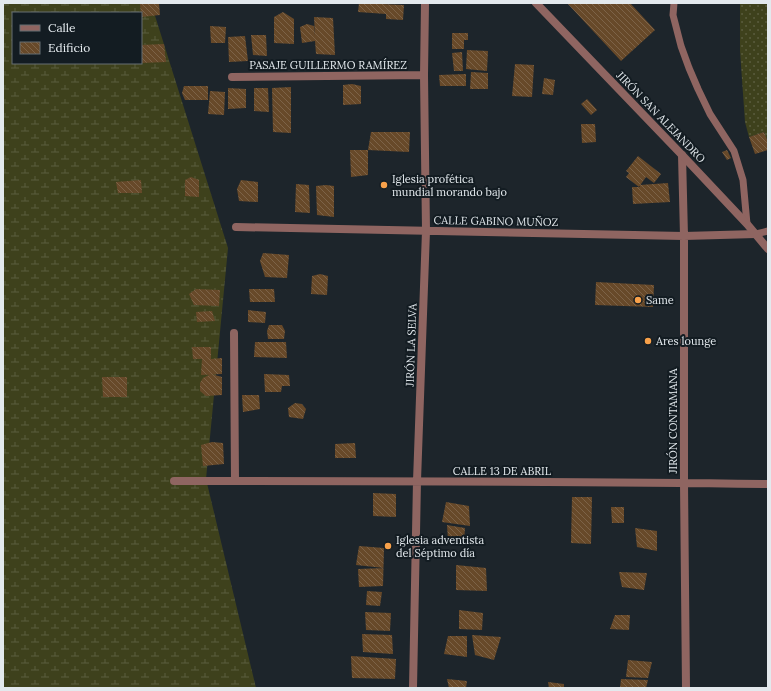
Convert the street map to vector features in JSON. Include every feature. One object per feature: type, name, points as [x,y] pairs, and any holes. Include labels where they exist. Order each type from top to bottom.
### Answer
[{"type":"street","name":"JIRÓN LA SELVA","points":[[413,688],[417,481],[426,231],[424,75],[425,3]]},
{"type":"street","name":"JIRÓN SAN ALEJANDRO","points":[[536,3],[682,155],[747,224],[768,249]]},
{"type":"street","name":"PASAJE GUILLERMO RAMÍREZ","points":[[232,77],[424,75]]},
{"type":"street","name":"JIRÓN CONTAMANA","points":[[682,155],[684,236],[686,688]]},
{"type":"street","name":"CALLE GABINO MUÑOZ","points":[[236,227],[684,236],[756,234]]},
{"type":"street","points":[[234,333],[235,481]]},
{"type":"street","name":"CALLE 13 DE ABRIL","points":[[174,481],[417,481],[768,484]]},
{"type":"lane","points":[[674,3],[674,15],[681,46],[689,68],[710,114],[734,151],[743,180],[747,224]]},
{"type":"lane","points":[[756,234],[768,231]]},
{"type":"green space","points":[[3,3],[151,3],[228,248],[206,479],[256,688],[3,688]]},
{"type":"green space","points":[[740,3],[768,3],[768,142],[764,132],[749,137],[745,122],[740,51]]},
{"type":"building","points":[[140,3],[159,3],[160,15],[142,17],[142,12],[141,12]]},
{"type":"building","points":[[359,3],[404,5],[403,20],[386,19],[386,14],[358,12]]},
{"type":"building","points":[[567,3],[630,3],[655,30],[621,61]]},
{"type":"building","points":[[283,12],[294,19],[294,44],[274,43],[274,17]]},
{"type":"building","points":[[314,17],[333,18],[335,55],[316,54],[315,41],[302,43],[300,27],[307,24],[314,26],[315,36]]},
{"type":"building","points":[[210,26],[226,27],[225,43],[211,43]]},
{"type":"building","points":[[452,33],[468,33],[468,40],[464,40],[464,49],[452,49]]},
{"type":"building","points":[[251,35],[266,35],[267,56],[253,55]]},
{"type":"building","points":[[245,36],[248,61],[229,62],[228,37]]},
{"type":"building","points":[[164,44],[166,62],[142,63],[142,45]]},
{"type":"building","points":[[467,50],[488,51],[487,71],[466,69]]},
{"type":"building","points":[[462,52],[463,71],[454,71],[452,53]]},
{"type":"building","points":[[515,64],[534,65],[532,97],[512,96]]},
{"type":"building","points":[[471,72],[488,73],[488,89],[470,89]]},
{"type":"building","points":[[466,74],[466,86],[440,86],[439,75]]},
{"type":"building","points":[[544,78],[555,80],[553,95],[542,94]]},
{"type":"building","points":[[352,84],[361,86],[361,104],[343,105],[343,85]]},
{"type":"building","points":[[184,86],[208,86],[208,100],[185,100],[182,93]]},
{"type":"building","points":[[291,87],[291,133],[273,132],[272,88]]},
{"type":"building","points":[[228,88],[246,89],[246,108],[228,109]]},
{"type":"building","points":[[254,88],[268,88],[269,112],[254,111]]},
{"type":"building","points":[[210,91],[225,92],[224,115],[208,114]]},
{"type":"building","points":[[587,99],[597,110],[591,115],[581,104]]},
{"type":"building","points":[[581,124],[595,124],[596,142],[582,143]]},
{"type":"building","points":[[371,132],[410,132],[409,152],[368,150]]},
{"type":"building","points":[[764,132],[768,142],[768,150],[755,154],[749,137]]},
{"type":"building","points":[[350,150],[368,150],[368,175],[351,177]]},
{"type":"building","points":[[727,150],[731,158],[727,160],[722,152]]},
{"type":"building","points":[[638,156],[661,174],[654,183],[646,177],[639,187],[626,177],[629,173],[626,171]]},
{"type":"building","points":[[191,177],[199,180],[199,197],[185,196],[185,180]]},
{"type":"building","points":[[141,180],[142,193],[118,193],[116,182]]},
{"type":"building","points":[[241,180],[258,182],[258,202],[239,201],[237,189]]},
{"type":"building","points":[[668,183],[670,202],[633,204],[632,187]]},
{"type":"building","points":[[296,184],[309,185],[310,213],[295,212]]},
{"type":"building","points":[[316,186],[334,186],[334,217],[317,215]]},
{"type":"building","points":[[263,253],[289,255],[287,278],[265,277],[260,261]]},
{"type":"building","points":[[320,274],[328,276],[327,295],[311,294],[312,276]]},
{"type":"building","points":[[596,282],[654,285],[653,307],[595,305]]},
{"type":"building","points":[[196,289],[220,290],[219,306],[194,305],[189,294]]},
{"type":"building","points":[[249,289],[274,289],[275,302],[250,302]]},
{"type":"building","points":[[248,310],[266,312],[265,323],[248,322]]},
{"type":"building","points":[[212,311],[215,321],[197,322],[196,312]]},
{"type":"building","points":[[269,325],[282,325],[285,331],[284,339],[268,339],[267,331]]},
{"type":"building","points":[[255,342],[286,342],[287,358],[254,357]]},
{"type":"building","points":[[192,347],[211,347],[211,359],[222,358],[222,374],[201,375],[202,359],[193,359]]},
{"type":"building","points":[[211,374],[222,377],[222,395],[206,396],[200,391],[200,383],[203,378]]},
{"type":"building","points":[[264,374],[289,375],[290,386],[282,386],[281,392],[265,392]]},
{"type":"building","points":[[102,377],[127,377],[127,397],[103,397]]},
{"type":"building","points":[[242,395],[259,395],[260,409],[243,412]]},
{"type":"building","points":[[295,403],[302,404],[306,409],[303,419],[289,417],[288,408]]},
{"type":"building","points":[[212,442],[223,443],[224,464],[203,466],[201,445]]},
{"type":"building","points":[[355,443],[356,458],[335,458],[335,444]]},
{"type":"building","points":[[373,493],[396,494],[396,517],[373,516]]},
{"type":"building","points":[[572,497],[592,497],[591,544],[571,543]]},
{"type":"building","points":[[446,502],[469,506],[470,526],[442,522]]},
{"type":"building","points":[[611,507],[624,507],[624,523],[612,523]]},
{"type":"building","points":[[447,525],[465,528],[464,542],[448,540]]},
{"type":"building","points":[[635,528],[657,531],[657,551],[637,547]]},
{"type":"building","points":[[359,546],[384,548],[383,568],[356,565]]},
{"type":"building","points":[[456,565],[486,568],[487,591],[456,590]]},
{"type":"building","points":[[383,568],[383,586],[359,587],[358,569]]},
{"type":"building","points":[[619,572],[647,573],[644,590],[622,587]]},
{"type":"building","points":[[367,591],[382,592],[380,606],[366,605]]},
{"type":"building","points":[[459,610],[483,613],[482,630],[459,629]]},
{"type":"building","points":[[365,612],[391,613],[390,631],[366,630]]},
{"type":"building","points":[[615,615],[630,615],[629,630],[610,629]]},
{"type":"building","points":[[362,634],[392,635],[393,654],[363,652]]},
{"type":"building","points":[[472,635],[501,637],[494,660],[475,655]]},
{"type":"building","points":[[448,636],[467,636],[467,657],[444,654]]},
{"type":"building","points":[[351,656],[396,659],[395,679],[352,678]]},
{"type":"building","points":[[628,660],[652,662],[648,678],[626,677]]},
{"type":"building","points":[[447,679],[467,681],[466,688],[449,688]]},
{"type":"building","points":[[621,679],[648,680],[646,688],[620,688]]},
{"type":"building","points":[[548,682],[564,684],[564,688],[549,688]]},
{"type":"place","name":"Iglesia profética mundial morando bajo","points":[[384,185]]},
{"type":"place","name":"Same","points":[[638,300]]},
{"type":"place","name":"Ares lounge","points":[[648,341]]},
{"type":"place","name":"Iglesia adventista del Séptimo día","points":[[388,546]]}]
